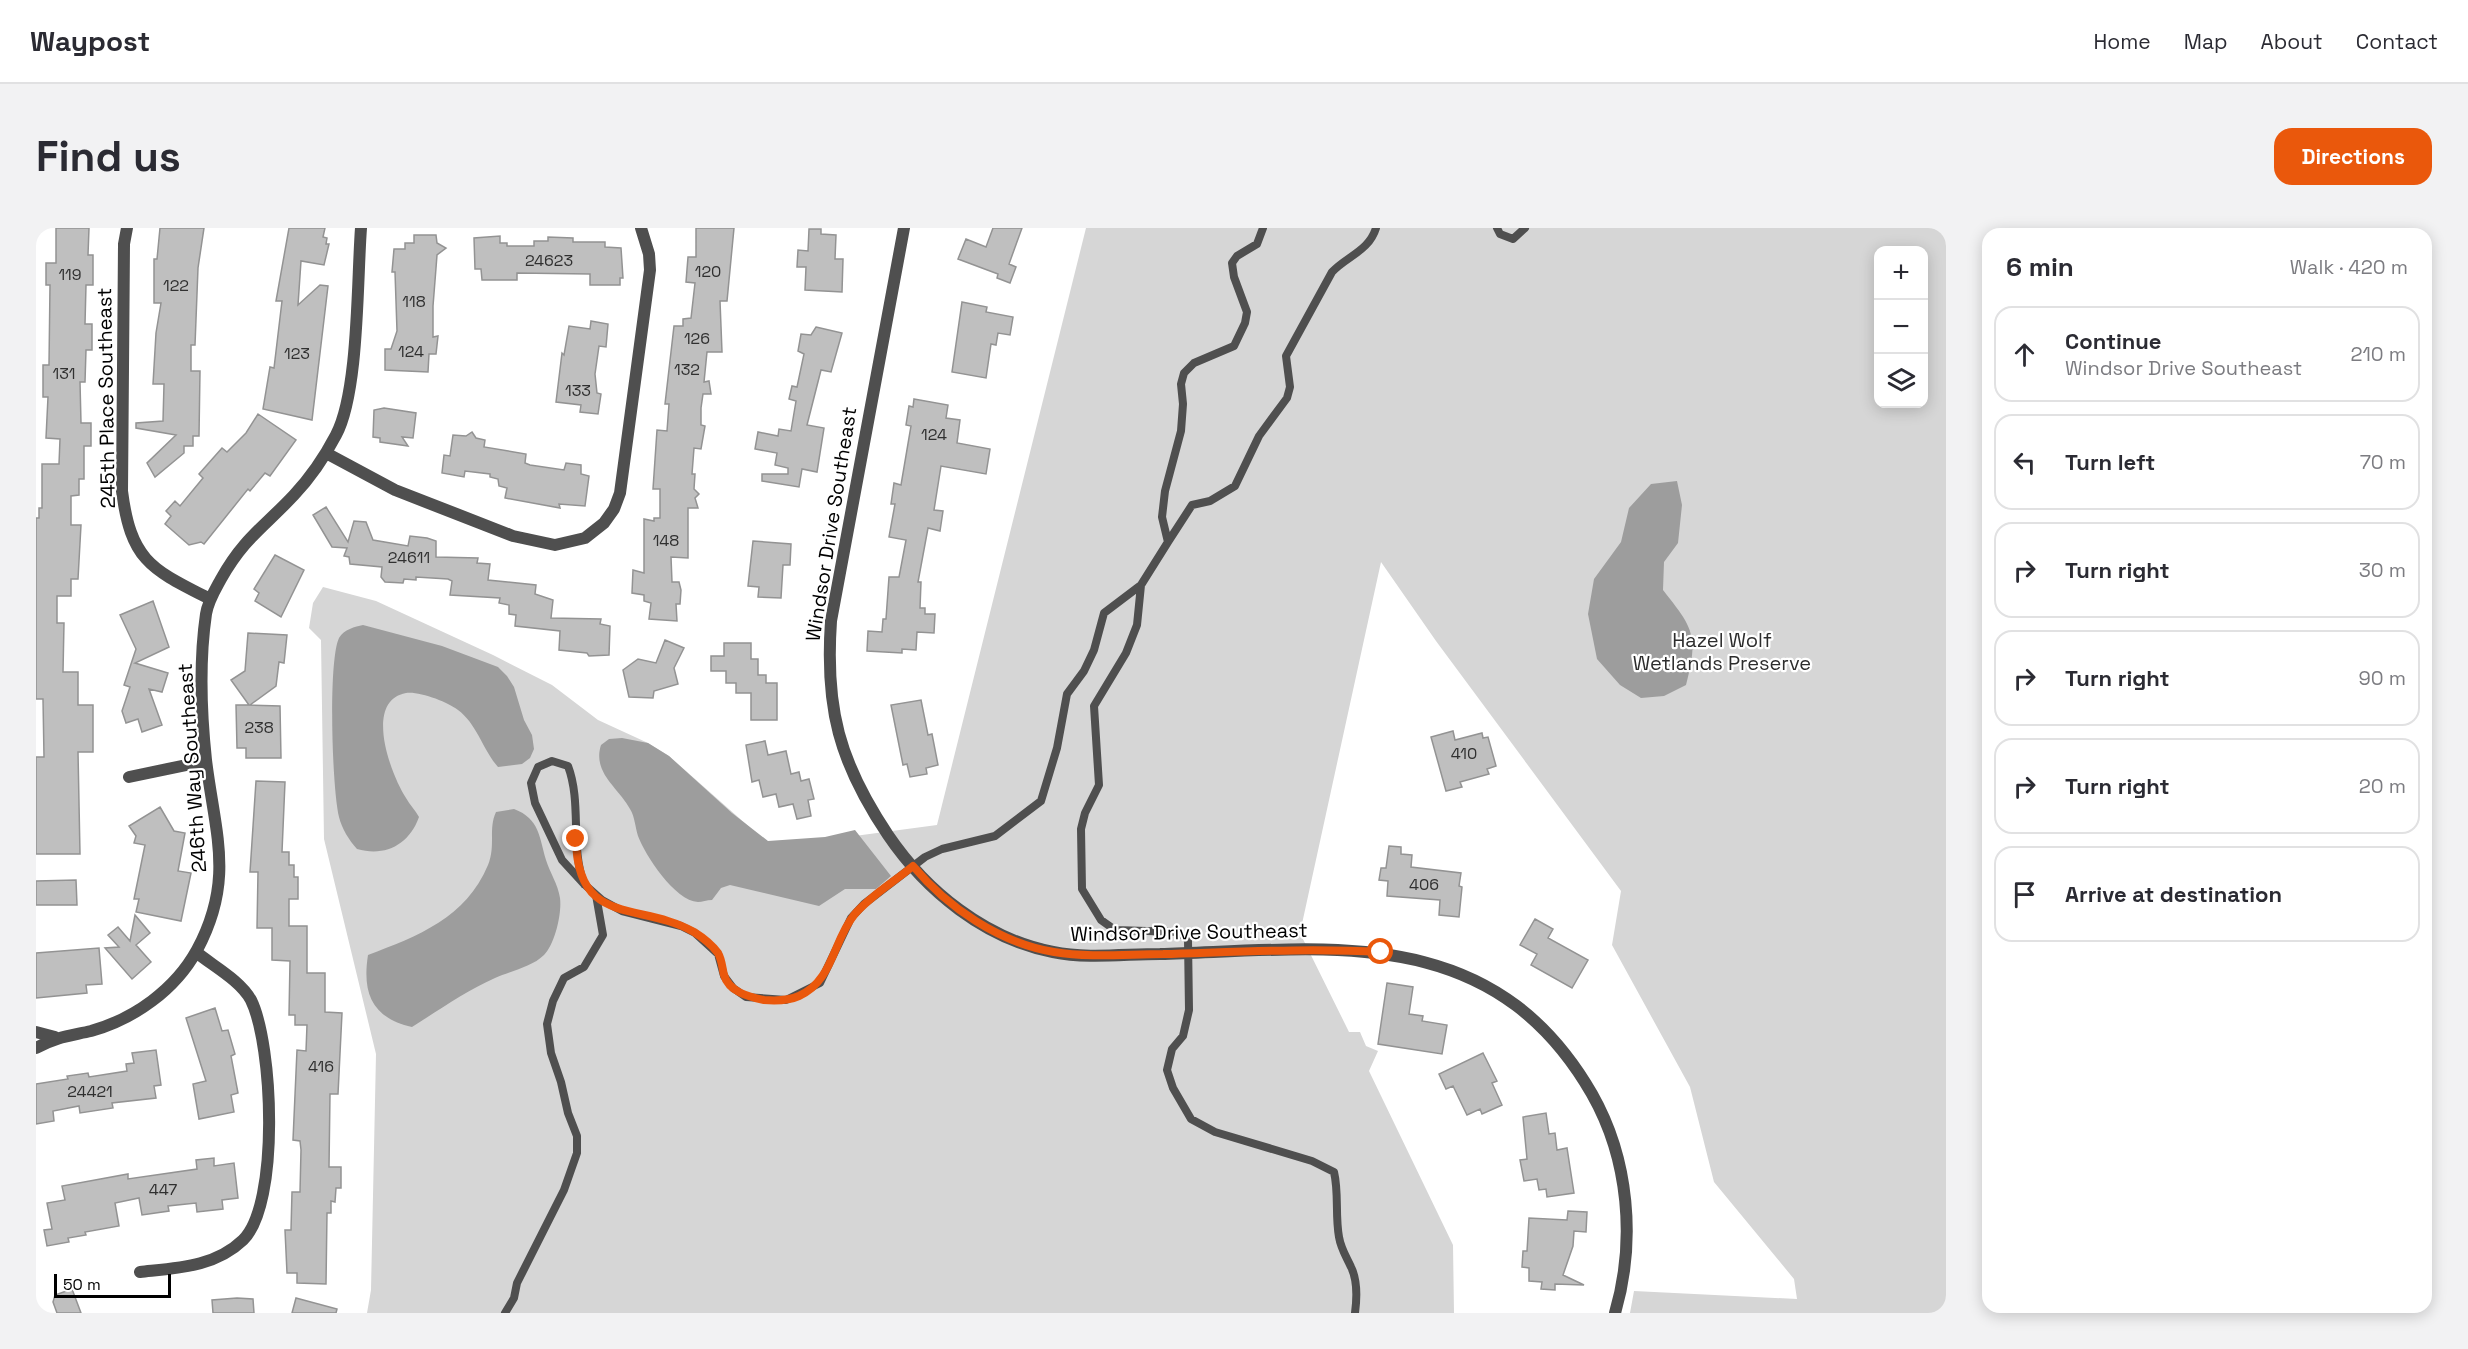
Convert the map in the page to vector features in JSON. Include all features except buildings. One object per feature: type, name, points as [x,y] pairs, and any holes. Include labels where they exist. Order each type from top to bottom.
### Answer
[{"type":"street","name":"245th Place Southeast","points":[[127,228],[124,244],[122,479],[125,514],[131,535],[148,562],[166,576],[210,599]]},
{"type":"street","name":"246th Way Southeast","points":[[55,1037],[90,1031],[134,1013],[176,980],[196,952],[215,908],[221,854],[206,761],[201,678],[206,614],[210,599],[245,541],[295,495],[326,453],[338,432],[351,379],[361,228]]},
{"type":"street","points":[[326,453],[395,490],[513,536],[555,545],[585,538],[604,523],[614,509],[624,476],[650,270],[649,254],[641,228]]},
{"type":"street","name":"Windsor Drive Southeast","points":[[904,228],[837,582],[828,663],[831,705],[844,750],[863,798],[927,882],[961,911],[1007,938],[1054,952],[1105,955],[1335,949],[1381,952],[1426,962],[1461,974],[1511,1001],[1545,1030],[1579,1072],[1604,1114],[1621,1166],[1627,1216],[1626,1255],[1615,1313]]},
{"type":"street","points":[[129,777],[206,761]]},
{"type":"street","points":[[140,1272],[193,1266],[211,1261],[229,1251],[244,1239],[258,1217],[265,1187],[268,1065],[260,1020],[249,997],[196,952]]},
{"type":"street","points":[[36,1032],[55,1037]]},
{"type":"street","points":[[36,1048],[55,1037]]},
{"type":"lane","points":[[1168,542],[1162,517],[1165,490],[1181,431],[1183,404],[1181,384],[1184,373],[1194,363],[1234,346],[1238,340],[1247,312],[1234,277],[1232,263],[1237,256],[1257,244],[1263,228]]},
{"type":"lane","points":[[584,884],[577,865],[573,781],[568,766],[552,760],[538,767],[531,783],[535,802],[562,860],[584,884],[622,911],[681,926],[695,933],[718,954],[724,976],[733,988],[746,997],[786,1000],[820,983],[851,918],[864,904],[925,857],[942,849],[995,836],[1041,801],[1057,748],[1067,694],[1084,671],[1094,650],[1104,612],[1141,585],[1192,505],[1210,501],[1235,486],[1259,436],[1287,398],[1290,387],[1286,356],[1293,340],[1332,272],[1340,263],[1369,244],[1376,228]]},
{"type":"lane","points":[[1497,228],[1500,234],[1513,239],[1525,228]]},
{"type":"lane","points":[[1141,585],[1137,625],[1126,653],[1094,706],[1098,785],[1085,813],[1081,829],[1082,889],[1101,920],[1115,930],[1179,932],[1188,940],[1189,1010],[1183,1036],[1172,1049],[1167,1070],[1173,1088],[1191,1119],[1215,1132],[1312,1161],[1334,1172],[1338,1190],[1336,1211],[1339,1237],[1354,1277],[1357,1293],[1355,1313]]},
{"type":"lane","points":[[505,1313],[514,1298],[517,1283],[564,1190],[578,1153],[577,1136],[550,1053],[547,1024],[553,1001],[564,978],[584,967],[603,935],[596,894]]},
{"type":"green space","name":"Hazel Wolf Wetlands Preserve","points":[[1086,228],[1946,228],[1946,1313],[1630,1313],[1634,1291],[1797,1299],[1794,1279],[1714,1182],[1690,1087],[1612,945],[1621,891],[1436,641],[1381,562],[1300,933],[1349,1032],[1360,1032],[1366,1046],[1378,1051],[1369,1071],[1453,1245],[1454,1313],[367,1313],[371,1290],[376,1054],[324,839],[321,640],[309,628],[313,603],[323,587],[376,601],[552,685],[598,720],[648,743],[669,756],[772,847],[937,825]]},
{"type":"shaded area","points":[[1677,481],[1682,505],[1678,543],[1664,562],[1663,590],[1681,614],[1691,633],[1690,668],[1686,685],[1664,696],[1641,698],[1620,685],[1597,659],[1588,614],[1594,579],[1621,542],[1629,508],[1651,484]]},
{"type":"shaded area","points":[[363,625],[442,646],[498,667],[514,687],[524,720],[532,735],[534,749],[530,758],[522,764],[498,767],[470,722],[453,707],[433,698],[412,693],[406,693],[393,699],[386,710],[383,724],[384,740],[400,787],[419,817],[415,827],[402,842],[386,850],[377,851],[357,849],[346,834],[339,817],[334,780],[332,697],[336,651],[339,638],[344,632]]},
{"type":"shaded area","points":[[622,738],[648,743],[669,756],[732,813],[768,841],[825,837],[855,830],[891,876],[876,889],[845,889],[819,906],[730,885],[721,888],[712,900],[698,902],[689,900],[671,886],[654,865],[638,836],[630,809],[603,772],[599,755],[601,745],[609,739]]},
{"type":"shaded area","points":[[514,809],[523,813],[534,823],[559,893],[559,920],[548,950],[533,963],[474,989],[412,1027],[387,1017],[373,1002],[369,992],[368,955],[439,923],[467,899],[479,883],[488,865],[492,851],[492,825],[496,812]]},
{"type":"route","points":[[576,839],[577,865],[584,884],[602,900],[622,911],[681,926],[695,933],[718,954],[724,976],[733,988],[746,997],[786,1000],[801,995],[820,983],[851,918],[864,904],[913,866],[927,882],[961,911],[1007,938],[1054,952],[1105,955],[1335,949],[1381,952]]}]
